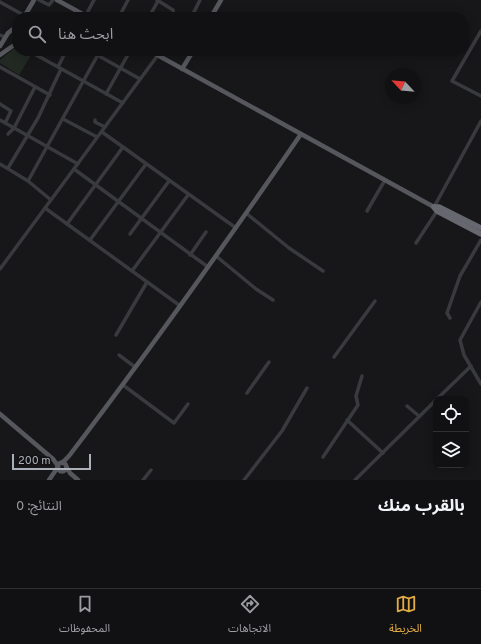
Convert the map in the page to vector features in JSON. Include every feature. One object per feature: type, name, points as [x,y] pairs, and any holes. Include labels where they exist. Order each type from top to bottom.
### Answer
[{"type":"highway","points":[[435,209],[439,207],[481,228]]},
{"type":"highway","points":[[435,209],[481,234]]},
{"type":"main road","points":[[28,12],[34,0]]},
{"type":"main road","points":[[57,0],[79,12]]},
{"type":"main road","points":[[214,12],[221,0]]},
{"type":"main road","points":[[12,29],[2,36],[0,47],[2,54],[12,47]]},
{"type":"main road","points":[[159,56],[435,209]]},
{"type":"main road","points":[[182,69],[190,56]]},
{"type":"main road","points":[[50,479],[123,385],[179,305],[236,228],[301,134]]},
{"type":"main road","points":[[0,414],[78,480]]},
{"type":"main road","points":[[62,465],[59,470],[71,474]]},
{"type":"main road","points":[[50,479],[62,471]]},
{"type":"street","points":[[39,0],[49,5],[53,0]]},
{"type":"street","points":[[88,12],[94,0]]},
{"type":"street","points":[[122,12],[128,0]]},
{"type":"street","points":[[151,12],[157,0],[173,10],[173,12]]},
{"type":"street","points":[[193,12],[200,0]]},
{"type":"street","points":[[0,2],[17,12]]},
{"type":"street","points":[[469,52],[481,31]]},
{"type":"street","points":[[38,56],[123,103]]},
{"type":"street","points":[[8,168],[28,136],[50,95],[64,56]]},
{"type":"street","points":[[28,181],[97,56]]},
{"type":"street","points":[[100,56],[140,79]]},
{"type":"street","points":[[106,94],[127,56]]},
{"type":"street","points":[[0,269],[123,103],[140,79],[152,56]]},
{"type":"street","points":[[466,56],[452,81],[481,96]]},
{"type":"street","points":[[0,67],[50,95]]},
{"type":"street","points":[[8,134],[14,128],[35,87]]},
{"type":"street","points":[[0,104],[11,111],[5,123]]},
{"type":"street","points":[[63,119],[98,137]]},
{"type":"street","points":[[0,120],[78,164]]},
{"type":"street","points":[[95,120],[95,122],[105,127]]},
{"type":"street","points":[[416,243],[481,121]]},
{"type":"street","points":[[102,132],[236,228]]},
{"type":"street","points":[[68,224],[123,147]]},
{"type":"street","points":[[0,164],[28,181],[51,200]]},
{"type":"street","points":[[90,240],[146,164]]},
{"type":"street","points":[[74,169],[190,255],[208,266]]},
{"type":"street","points":[[367,212],[385,180]]},
{"type":"street","points":[[130,234],[169,181]]},
{"type":"street","points":[[132,271],[188,195]]},
{"type":"street","points":[[45,208],[179,305]]},
{"type":"street","points":[[246,213],[289,248],[323,271]]},
{"type":"street","points":[[190,255],[206,232]]},
{"type":"street","points":[[450,318],[447,313],[460,276],[481,240]]},
{"type":"street","points":[[216,256],[256,289],[273,300]]},
{"type":"street","points":[[116,335],[147,282]]},
{"type":"street","points":[[334,357],[375,301]]},
{"type":"street","points":[[481,302],[460,340],[464,355],[481,384]]},
{"type":"street","points":[[119,355],[135,368]]},
{"type":"street","points":[[247,392],[269,362]]},
{"type":"street","points":[[439,396],[471,366]]},
{"type":"street","points":[[323,457],[358,405],[356,396],[362,376]]},
{"type":"street","points":[[123,385],[174,423],[188,404]]},
{"type":"street","points":[[244,480],[282,431],[307,388]]},
{"type":"street","points":[[355,480],[433,402]]},
{"type":"street","points":[[407,406],[419,416]]},
{"type":"street","points":[[347,420],[383,453]]},
{"type":"street","points":[[144,480],[151,470]]},
{"type":"shaded area","points":[[12,50],[12,56],[30,56],[19,75],[0,63],[0,60]]}]
